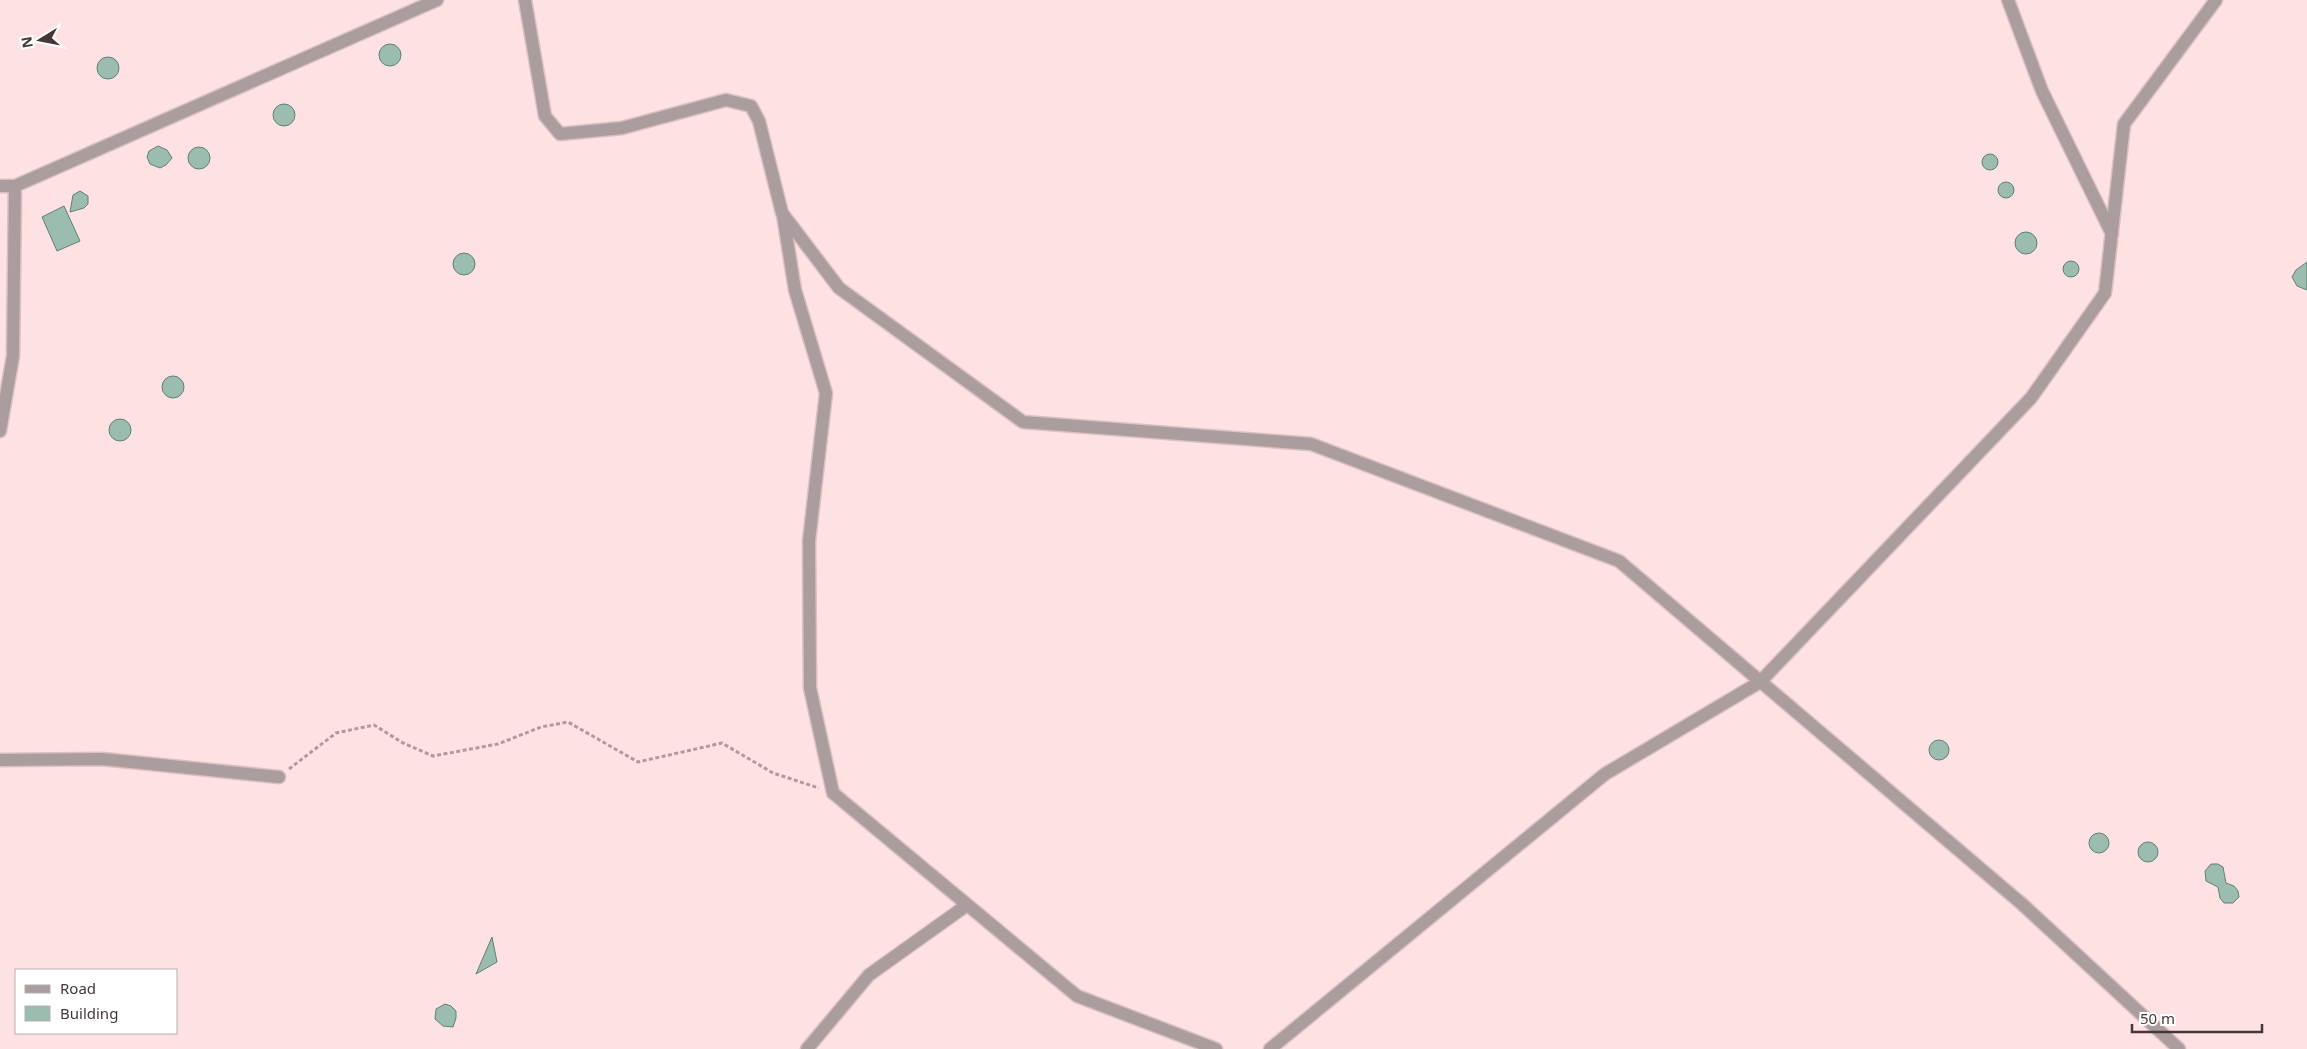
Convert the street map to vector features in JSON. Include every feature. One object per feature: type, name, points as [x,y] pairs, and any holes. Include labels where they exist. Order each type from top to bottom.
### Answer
[{"type":"street","points":[[0,186],[15,186],[437,0]]},
{"type":"street","points":[[525,0],[545,116],[560,134],[622,128],[726,100],[751,106],[759,121],[782,213],[795,290],[826,393],[809,541],[810,688],[833,793],[1077,996],[1216,1049]]},
{"type":"street","points":[[2008,0],[2042,91],[2112,234]]},
{"type":"street","points":[[1270,1049],[1605,774],[1760,682],[2031,398],[2106,293],[2124,124],[2216,0]]},
{"type":"street","points":[[0,431],[13,356],[15,186]]},
{"type":"street","points":[[782,213],[839,288],[1023,422],[1311,444],[1619,561],[2022,904],[2178,1049]]},
{"type":"street","points":[[0,760],[102,759],[279,777]]},
{"type":"street","points":[[807,1049],[869,975],[967,905]]},
{"type":"path","points":[[279,777],[336,733],[374,725],[402,743],[433,756],[498,744],[541,727],[568,722],[638,762],[722,743],[773,773],[833,793]]},
{"type":"building","points":[[390,44],[398,47],[401,55],[398,63],[390,66],[382,63],[379,55],[382,47]]},
{"type":"building","points":[[108,57],[116,60],[119,68],[116,76],[108,79],[100,76],[97,68],[100,60]]},
{"type":"building","points":[[284,104],[292,107],[295,115],[292,123],[284,126],[276,123],[273,115],[276,107]]},
{"type":"building","points":[[158,146],[167,150],[172,158],[166,165],[160,168],[150,164],[147,157],[149,151]]},
{"type":"building","points":[[199,147],[207,150],[210,158],[207,166],[199,169],[191,166],[188,158],[191,150]]},
{"type":"building","points":[[1990,154],[1996,156],[1998,162],[1996,168],[1990,170],[1984,168],[1982,162],[1984,156]]},
{"type":"building","points":[[2006,182],[2012,184],[2014,190],[2012,196],[2006,198],[2000,196],[1998,190],[2000,184]]},
{"type":"building","points":[[80,191],[88,196],[88,204],[84,208],[70,212],[73,195]]},
{"type":"building","points":[[64,206],[80,241],[57,251],[42,217]]},
{"type":"building","points":[[2026,232],[2034,235],[2037,243],[2034,251],[2026,254],[2018,251],[2015,243],[2018,235]]},
{"type":"building","points":[[464,253],[472,256],[475,264],[472,272],[464,275],[456,272],[453,264],[456,256]]},
{"type":"building","points":[[2071,261],[2079,269],[2071,277],[2063,269]]},
{"type":"building","points":[[2307,262],[2307,290],[2297,286],[2292,277],[2296,270]]},
{"type":"building","points":[[173,376],[181,379],[184,387],[181,395],[173,398],[165,395],[162,387],[165,379]]},
{"type":"building","points":[[120,419],[128,422],[131,430],[128,438],[120,441],[112,438],[109,430],[112,422]]},
{"type":"building","points":[[1939,740],[1946,743],[1949,750],[1946,757],[1939,760],[1932,757],[1929,750],[1932,743]]},
{"type":"building","points":[[2099,833],[2106,836],[2109,843],[2106,850],[2099,853],[2092,850],[2089,843],[2092,836]]},
{"type":"building","points":[[2148,842],[2155,845],[2158,852],[2155,859],[2148,862],[2141,859],[2138,852],[2141,845]]},
{"type":"building","points":[[2211,864],[2218,864],[2223,867],[2226,883],[2234,886],[2238,891],[2239,897],[2233,903],[2224,903],[2220,898],[2218,887],[2206,881],[2205,871]]},
{"type":"building","points":[[492,937],[497,962],[476,974]]},
{"type":"building","points":[[445,1004],[451,1006],[456,1011],[453,1027],[443,1026],[435,1019],[436,1009]]}]
